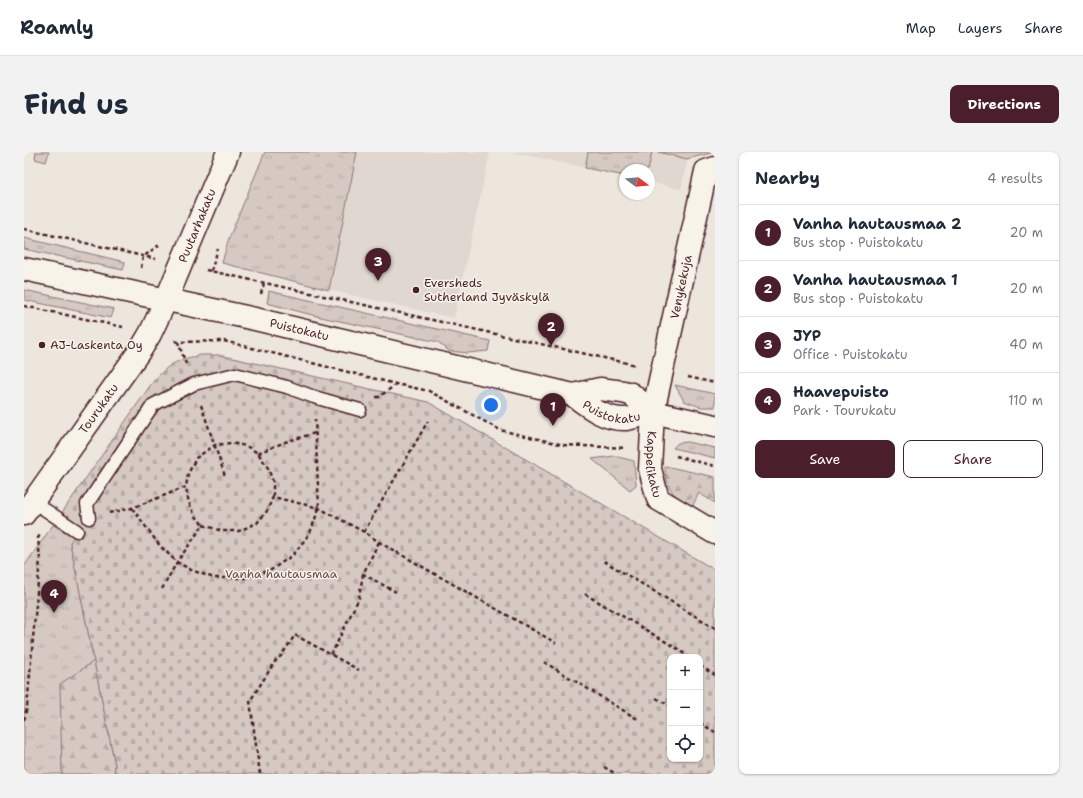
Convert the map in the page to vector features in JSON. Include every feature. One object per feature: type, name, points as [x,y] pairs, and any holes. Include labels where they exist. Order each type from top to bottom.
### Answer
[{"type":"street","name":"Puutarhakatu","points":[[166,300],[228,152]]},
{"type":"street","name":"Venykekuja","points":[[653,412],[706,171],[715,168]]},
{"type":"street","name":"Puistokatu","points":[[24,269],[262,320],[573,395],[596,412],[618,418],[627,419],[653,412],[715,426]]},
{"type":"street","name":"Tourukatu","points":[[28,507],[150,334],[166,300]]},
{"type":"street","name":"Kappelikatu","points":[[653,412],[650,469],[658,499],[715,533]]},
{"type":"lane","points":[[89,518],[87,504],[153,405],[194,384],[235,374],[287,387],[314,397],[360,410]]},
{"type":"lane","points":[[28,507],[77,531]]},
{"type":"path","points":[[24,229],[143,257],[181,264],[715,383]]},
{"type":"path","points":[[134,293],[143,257],[161,244]]},
{"type":"path","points":[[24,306],[150,334],[178,342],[224,341],[429,391],[500,430],[564,445],[612,446],[650,450],[715,466]]},
{"type":"path","points":[[178,342],[185,359]]},
{"type":"path","points":[[194,384],[225,476]]},
{"type":"path","points":[[379,397],[396,384]]},
{"type":"path","points":[[132,508],[160,546],[177,562],[191,570],[214,578],[245,578],[270,570],[293,555],[310,533],[319,508],[314,397]]},
{"type":"path","points":[[364,532],[428,421]]},
{"type":"path","points":[[258,453],[285,442],[316,433]]},
{"type":"path","points":[[231,444],[246,446],[258,453],[268,468],[273,482],[273,497],[267,511],[257,523],[239,531],[222,531],[203,525],[194,514],[188,501],[186,487],[188,474],[196,458],[215,445],[231,444]]},
{"type":"path","points":[[89,518],[132,508],[186,487]]},
{"type":"path","points":[[273,497],[319,508],[364,532],[556,643]]},
{"type":"path","points":[[162,589],[177,562],[203,525]]},
{"type":"path","points":[[24,720],[27,707],[39,567],[38,538]]},
{"type":"path","points":[[331,655],[359,598],[363,574],[379,542]]},
{"type":"path","points":[[604,561],[715,628]]},
{"type":"path","points":[[363,574],[396,592]]},
{"type":"path","points":[[585,594],[678,648],[685,654]]},
{"type":"path","points":[[260,774],[250,701],[276,660],[281,656],[295,635],[359,670]]},
{"type":"path","points":[[544,662],[639,720]]},
{"type":"path","points":[[703,668],[715,675]]},
{"type":"path","points":[[656,698],[667,704]]},
{"type":"path","points":[[703,726],[715,732]]},
{"type":"path","points":[[604,767],[616,774]]},
{"type":"shaded area","points":[[265,152],[490,152],[454,318],[329,290],[222,263],[229,238]]},
{"type":"shaded area","points":[[511,152],[689,152],[681,189],[655,183],[655,164],[619,164],[619,175]]},
{"type":"green space","points":[[36,152],[49,152],[46,162],[35,159]]},
{"type":"green space","points":[[265,152],[357,152],[329,290],[222,263],[229,238]]},
{"type":"green space","points":[[588,152],[652,152],[649,164],[619,164],[619,175],[585,168]]},
{"type":"green space","points":[[658,152],[715,152],[687,159]]},
{"type":"green space","points":[[24,238],[125,262],[123,270],[24,249]]},
{"type":"green space","points":[[24,290],[114,309],[111,318],[24,300]]},
{"type":"green space","points":[[269,291],[490,341],[488,351],[468,353],[449,351],[438,342],[316,316],[267,303]]},
{"type":"green space","name":"Vanha hautausmaa","points":[[201,355],[219,355],[428,402],[715,570],[715,774],[114,774],[115,765],[70,543],[77,531],[61,514],[152,383],[163,371],[179,361]]},
{"type":"green space","points":[[675,385],[715,394],[715,407],[701,407],[684,401]]},
{"type":"green space","points":[[687,442],[715,448],[715,458],[673,448],[678,443]]},
{"type":"green space","points":[[614,456],[634,461],[636,485],[630,490],[592,459]]},
{"type":"green space","points":[[665,466],[715,477],[715,503],[699,493],[691,509],[685,505],[680,501],[669,486],[665,473]]},
{"type":"green space","points":[[53,525],[74,537],[70,543],[115,765],[114,774],[24,774],[24,565]]},
{"type":"green space","points":[[94,661],[115,765],[114,774],[62,774],[60,684]]},
{"type":"place","name":"JYP","points":[[378,281]]},
{"type":"place","name":"Eversheds Sutherland Jyväskylä","points":[[416,290]]},
{"type":"place","name":"AJ-Laskenta Oy","points":[[42,345]]},
{"type":"place","name":"Vanha hautausmaa 1","points":[[551,346]]},
{"type":"place","name":"Vanha hautausmaa 2","points":[[553,426]]},
{"type":"place","name":"Haavepuisto","points":[[54,613]]}]
